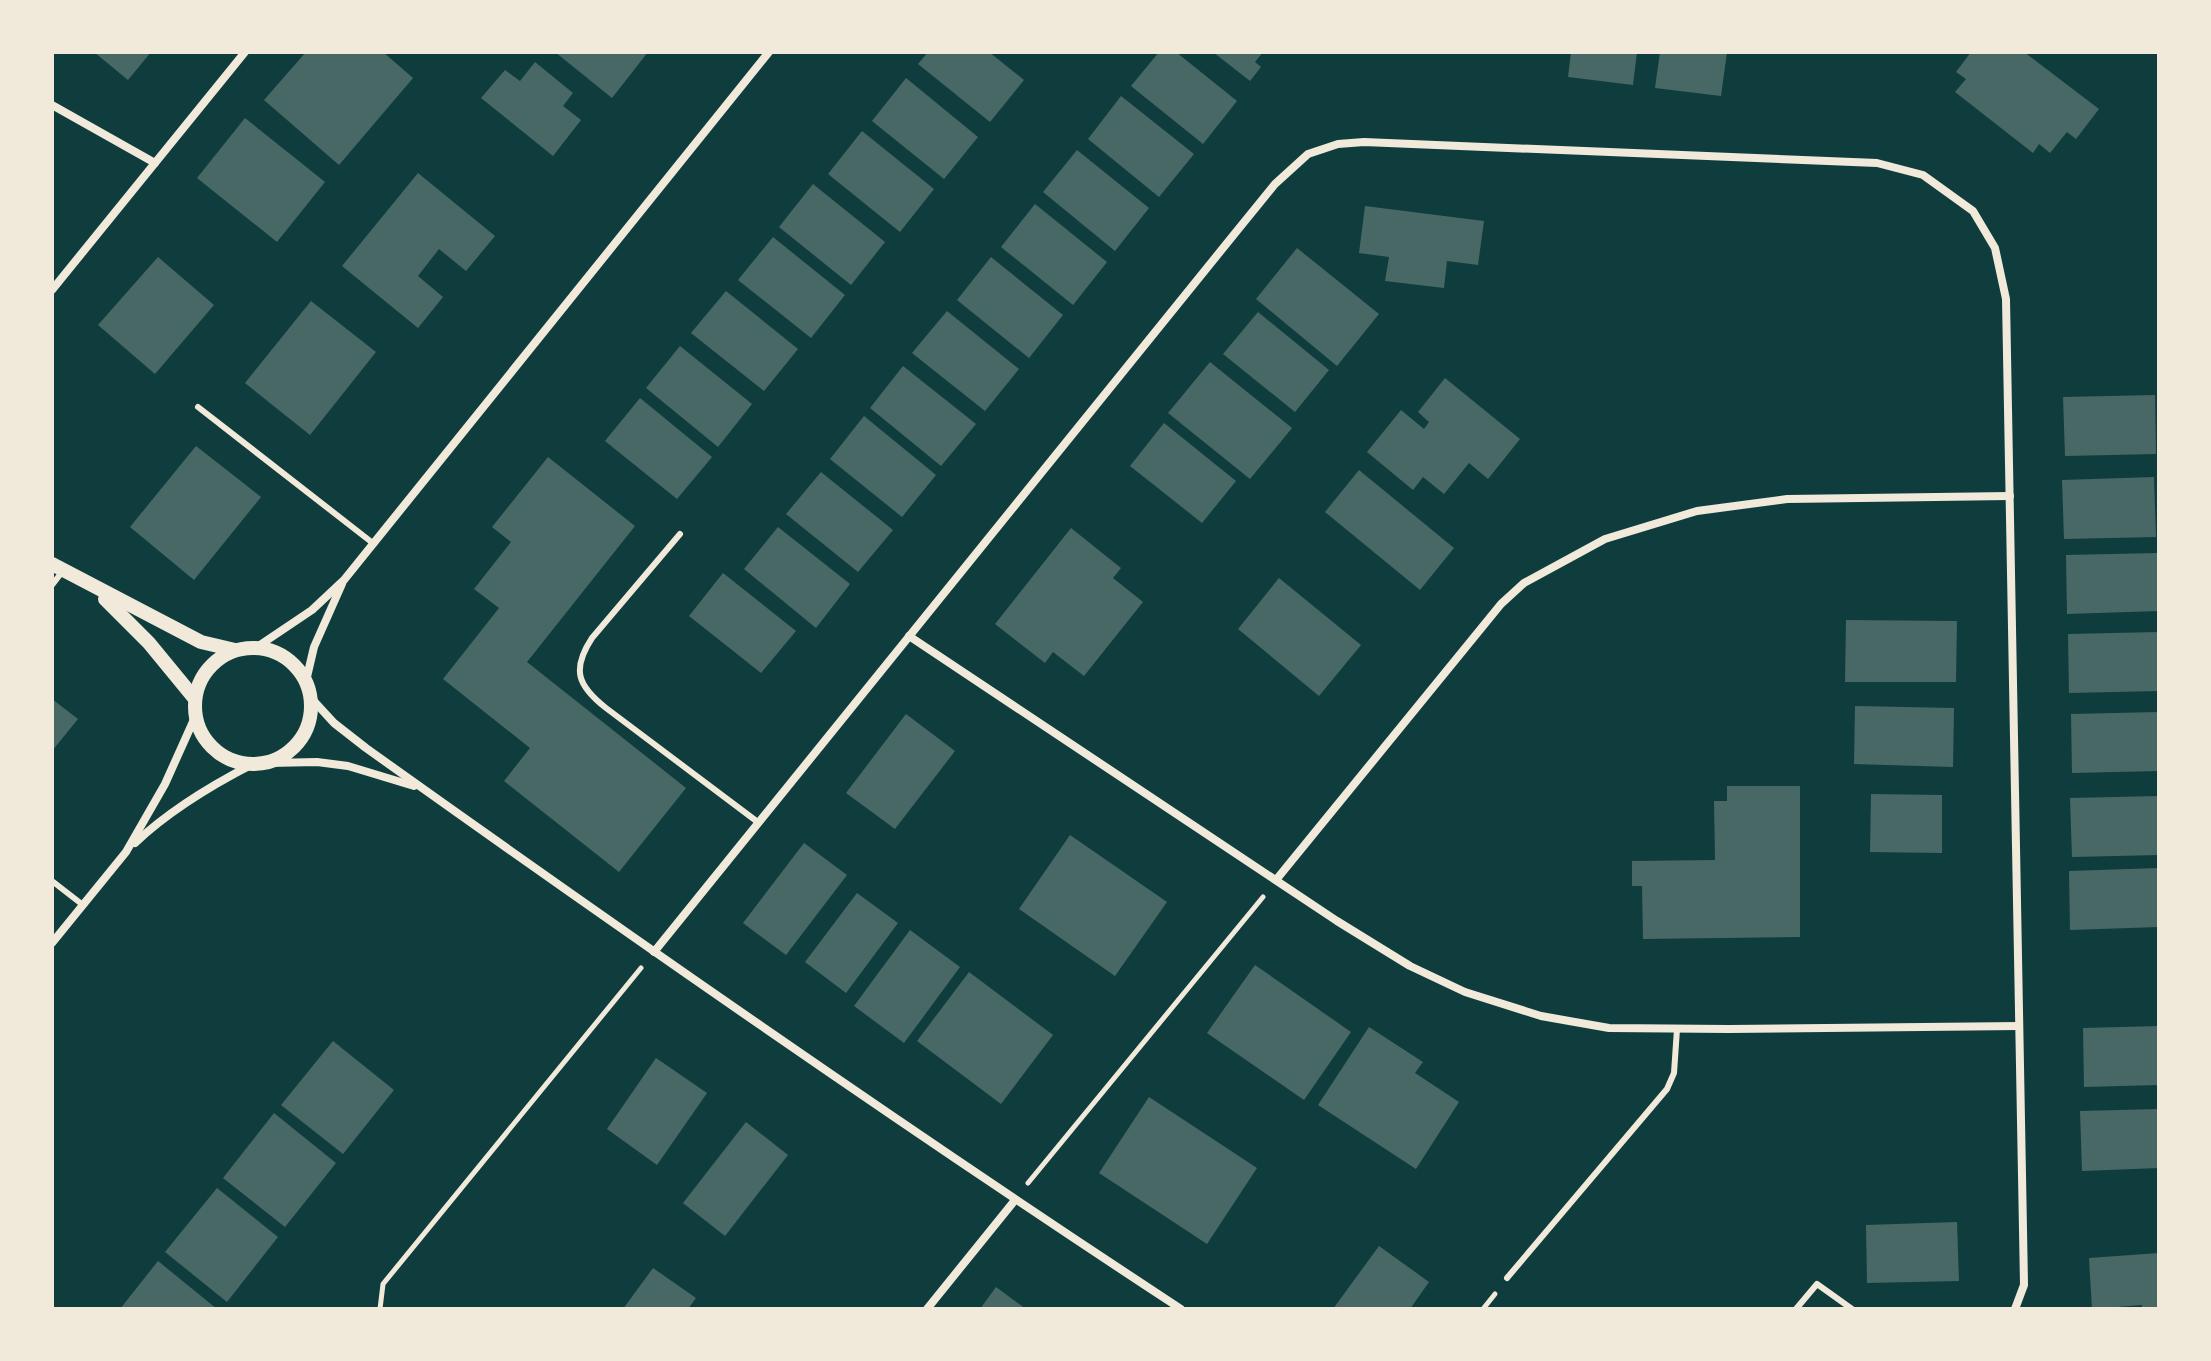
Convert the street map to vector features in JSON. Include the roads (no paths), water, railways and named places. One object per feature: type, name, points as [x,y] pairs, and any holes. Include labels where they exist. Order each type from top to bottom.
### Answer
[{"type":"street","points":[[52,290],[245,52]]},
{"type":"street","points":[[254,649],[312,610],[344,580],[769,52]]},
{"type":"street","points":[[52,105],[155,163]]},
{"type":"street","points":[[654,952],[1275,184],[1308,154],[1338,144],[1364,142],[1877,163],[1923,175],[1973,211],[1995,248],[2006,299],[2024,1285],[2015,1309]]},
{"type":"street","points":[[1276,880],[1501,604],[1524,583],[1605,539],[1697,511],[1787,499],[2010,496]]},
{"type":"street","points":[[58,567],[201,642],[237,651]]},
{"type":"street","points":[[306,681],[314,647],[344,580]]},
{"type":"street","points":[[83,581],[111,604],[149,643],[195,699]]},
{"type":"street","points":[[909,636],[1410,966],[1465,992],[1541,1016],[1609,1028],[2019,1026]]},
{"type":"street","points":[[269,763],[290,751],[305,732],[311,715],[311,698],[306,681],[297,667],[283,656],[265,649],[244,648],[225,655],[210,667],[200,682],[195,699],[200,731],[221,755],[236,762],[253,764],[317,762],[348,766],[423,789]]},
{"type":"street","points":[[311,698],[345,731],[423,789],[654,952],[1015,1200],[1181,1309]]},
{"type":"street","points":[[126,852],[165,784],[196,715]]},
{"type":"street","points":[[52,943],[126,852],[152,827],[177,808],[253,764]]},
{"type":"street","points":[[927,1309],[1015,1200]]},
{"type":"lane","points":[[198,407],[374,544]]},
{"type":"lane","points":[[680,534],[582,653],[582,682],[590,695],[606,708],[759,823]]},
{"type":"lane","points":[[52,585],[58,567]]},
{"type":"lane","points":[[52,881],[83,905]]},
{"type":"lane","points":[[1507,1278],[1667,1089],[1674,1073],[1677,1029]]},
{"type":"lane","points":[[1796,1309],[1817,1284],[1852,1309]]}]
